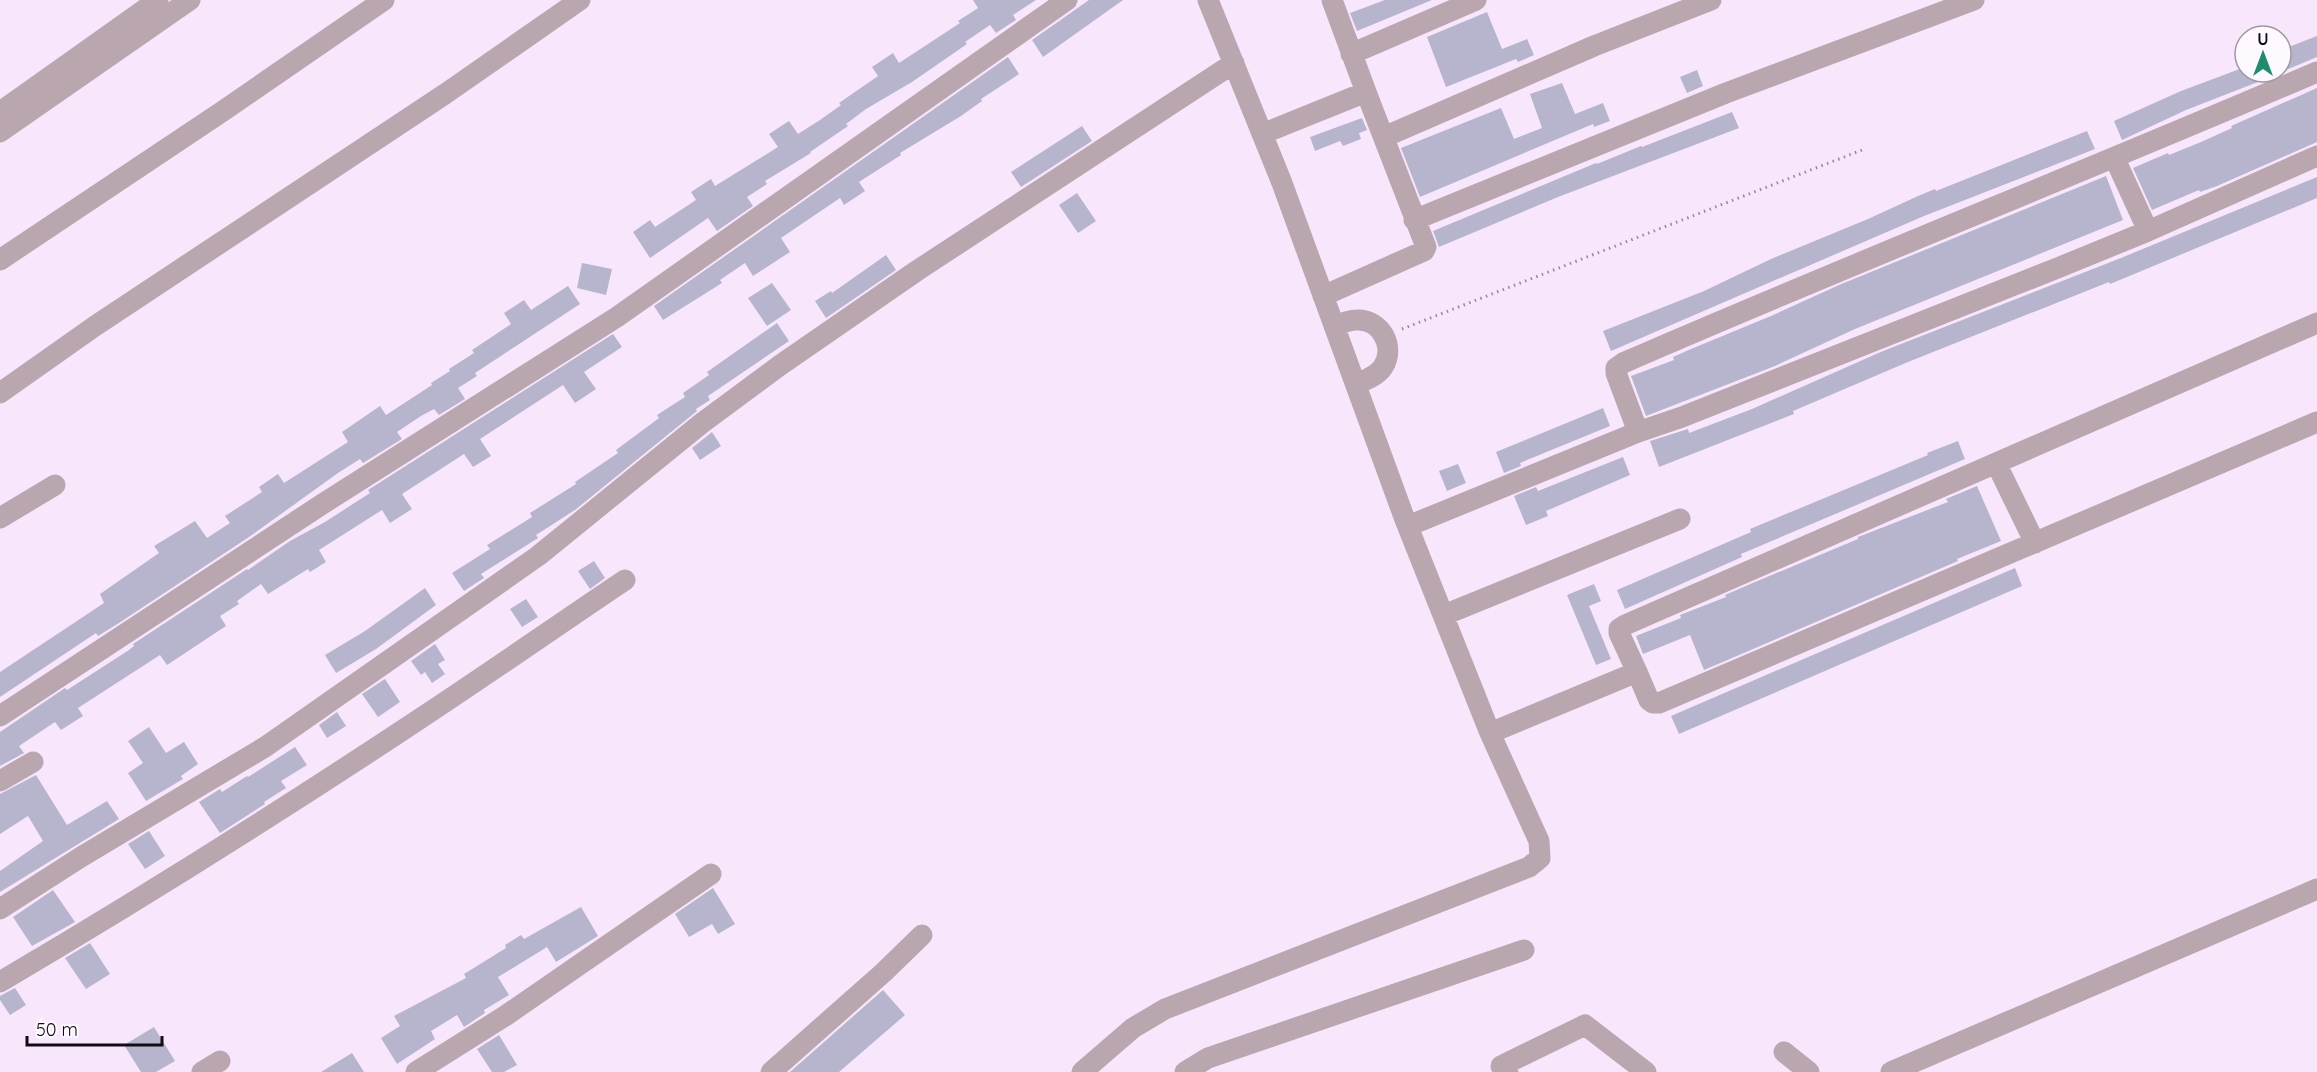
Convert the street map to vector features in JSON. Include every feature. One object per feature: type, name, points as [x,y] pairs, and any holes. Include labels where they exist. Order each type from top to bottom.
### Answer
[{"type":"street","points":[[0,112],[158,0]]},
{"type":"street","points":[[0,132],[190,0]]},
{"type":"street","points":[[0,260],[384,0]]},
{"type":"street","points":[[0,393],[95,326],[446,94],[580,0]]},
{"type":"street","points":[[0,716],[324,503],[617,316],[1067,0]]},
{"type":"street","points":[[1082,1072],[1133,1028],[1164,1009],[1529,867],[1537,862],[1541,853],[1539,841],[1490,733],[1408,526],[1262,134],[1209,0]]},
{"type":"street","points":[[1323,296],[1424,252],[1426,247],[1332,0]]},
{"type":"street","points":[[1351,54],[1476,0]]},
{"type":"street","points":[[1384,137],[1594,46],[1711,0]]},
{"type":"street","points":[[1414,220],[1725,93],[1974,0]]},
{"type":"street","points":[[0,909],[81,857],[266,747],[538,556],[702,423],[779,366],[927,263],[1234,63]]},
{"type":"street","points":[[1638,432],[1616,373],[1616,368],[1623,363],[1763,302],[2115,159],[2317,72]]},
{"type":"street","points":[[1262,134],[1366,92]]},
{"type":"street","points":[[1408,526],[1638,432],[1682,417],[2148,231],[2317,156]]},
{"type":"street","points":[[2115,159],[2148,231]]},
{"type":"street","points":[[1334,326],[1365,320],[1380,329],[1385,336],[1388,352],[1382,369],[1356,384]]},
{"type":"street","points":[[2317,323],[1625,625],[1619,629],[1619,633],[1649,700],[1659,703],[2317,422]]},
{"type":"street","points":[[1996,462],[2035,543]]},
{"type":"street","points":[[0,518],[54,485]]},
{"type":"street","points":[[1444,615],[1680,519]]},
{"type":"street","points":[[0,982],[113,916],[278,811],[416,722],[625,580]]},
{"type":"street","points":[[1490,733],[1637,672]]},
{"type":"street","points":[[0,781],[33,762]]},
{"type":"street","points":[[416,1072],[505,1016],[711,874]]},
{"type":"street","points":[[1891,1072],[2317,889]]},
{"type":"street","points":[[771,1072],[884,972],[922,935]]},
{"type":"street","points":[[1185,1072],[1208,1058],[1524,950]]},
{"type":"street","points":[[1508,1072],[1501,1066],[1585,1025],[1646,1072]]},
{"type":"street","points":[[1784,1052],[1809,1072]]},
{"type":"street","points":[[202,1072],[220,1061]]},
{"type":"path","points":[[1385,336],[1862,150]]},
{"type":"building","points":[[973,0],[1036,0],[1013,15],[1016,20],[996,33],[990,25],[912,82],[866,109],[846,124],[848,126],[811,153],[765,181],[767,184],[747,197],[753,206],[717,231],[708,218],[650,258],[633,232],[650,220],[655,227],[696,200],[691,192],[711,179],[715,186],[778,147],[769,134],[789,121],[798,134],[820,120],[841,105],[839,103],[878,76],[872,67],[893,53],[899,63],[960,23],[958,21],[978,8]]},
{"type":"building","points":[[1089,0],[1123,0],[1043,57],[1032,40]]},
{"type":"building","points":[[1385,0],[1432,0],[1357,31],[1350,13]]},
{"type":"building","points":[[1487,12],[1502,49],[1527,39],[1534,55],[1518,62],[1516,59],[1446,87],[1427,37]]},
{"type":"building","points":[[2317,36],[2317,57],[2293,67],[2293,45]]},
{"type":"building","points":[[1008,57],[1019,74],[981,99],[982,101],[961,116],[900,153],[901,155],[859,182],[865,191],[844,205],[840,198],[781,238],[790,252],[753,276],[745,263],[720,280],[722,283],[663,320],[654,306]]},
{"type":"building","points":[[1697,70],[1703,86],[1687,93],[1680,77]]},
{"type":"building","points":[[2233,72],[2233,84],[2253,84],[2186,110],[2122,140],[2114,121],[2181,91]]},
{"type":"building","points":[[1562,83],[1575,114],[1603,103],[1610,121],[1594,127],[1593,124],[1420,197],[1401,148],[1501,108],[1514,139],[1542,128],[1530,94]]},
{"type":"building","points":[[2317,88],[2317,142],[2217,186],[2200,192],[2199,190],[2152,210],[2133,168],[2201,142],[2232,128],[2231,126]]},
{"type":"building","points":[[1732,112],[1739,128],[1558,197],[1439,247],[1433,231],[1596,163]]},
{"type":"building","points":[[1362,118],[1367,130],[1359,133],[1361,139],[1343,146],[1340,141],[1315,151],[1310,137]]},
{"type":"building","points":[[1082,126],[1092,141],[1021,187],[1011,172]]},
{"type":"building","points":[[2087,131],[2095,149],[1924,216],[1611,351],[1603,331],[1704,291],[1771,259],[1918,196]]},
{"type":"building","points":[[2106,176],[2123,220],[1855,329],[1775,366],[1646,416],[1631,376],[1674,360],[1673,357],[1839,285]]},
{"type":"building","points":[[2317,177],[2317,198],[2110,284],[2109,282],[1908,362],[1793,411],[1794,414],[1659,467],[1650,441],[1688,429],[1689,433],[1752,409],[1883,351],[2121,258]]},
{"type":"building","points":[[1077,193],[1096,221],[1078,233],[1059,205]]},
{"type":"building","points":[[886,255],[896,270],[826,318],[815,301],[831,291],[832,293]]},
{"type":"building","points":[[582,263],[612,269],[606,295],[577,288]]},
{"type":"building","points":[[772,283],[791,310],[767,326],[748,298]]},
{"type":"building","points":[[568,286],[580,304],[475,373],[477,376],[458,388],[465,399],[439,415],[434,409],[421,416],[397,432],[402,439],[363,463],[360,459],[338,473],[249,537],[119,623],[98,636],[96,633],[0,697],[0,672],[104,603],[100,594],[159,553],[154,546],[195,521],[207,538],[230,523],[225,516],[262,492],[259,487],[278,474],[284,483],[348,442],[342,432],[380,406],[386,415],[432,385],[431,383],[450,371],[449,369],[474,353],[472,350],[511,324],[504,313],[524,300],[531,310]]},
{"type":"building","points":[[777,323],[789,341],[708,396],[710,400],[696,409],[697,411],[575,510],[536,535],[538,538],[481,574],[484,578],[464,591],[452,573],[490,549],[487,545],[532,517],[530,513],[576,484],[575,482],[618,453],[616,450],[659,418],[657,415],[685,397],[683,393],[709,375],[707,372]]},
{"type":"building","points":[[613,334],[622,347],[584,372],[596,389],[575,403],[563,385],[480,439],[491,456],[473,467],[464,454],[402,494],[412,509],[390,523],[382,510],[319,550],[326,562],[310,572],[308,569],[268,594],[261,584],[237,601],[239,604],[220,616],[226,626],[167,665],[160,655],[78,708],[83,716],[61,730],[55,722],[19,746],[24,753],[0,766],[0,732],[65,688],[67,690],[129,650],[134,646],[133,644],[290,541],[370,493],[368,490]]},
{"type":"building","points":[[1603,408],[1610,426],[1520,463],[1521,466],[1504,473],[1496,452]]},
{"type":"building","points":[[712,432],[721,446],[700,460],[692,448]]},
{"type":"building","points":[[1958,441],[1965,459],[1741,554],[1742,557],[1625,609],[1617,590],[1751,532],[1750,529]]},
{"type":"building","points":[[1623,457],[1630,475],[1546,511],[1548,516],[1526,525],[1514,496],[1536,487],[1538,491]]},
{"type":"building","points":[[1458,464],[1466,483],[1447,491],[1439,471]]},
{"type":"building","points":[[1977,486],[2001,541],[1704,670],[1690,635],[1643,654],[1636,636],[1681,618],[1680,615],[1726,597],[1725,595],[1858,539],[1858,537],[1948,502],[1946,499]]},
{"type":"building","points":[[594,561],[605,578],[590,589],[578,571]]},
{"type":"building","points":[[2015,568],[2022,586],[1679,734],[1671,716]]},
{"type":"building","points":[[1594,584],[1601,601],[1589,606],[1611,659],[1596,665],[1567,595]]},
{"type":"building","points":[[425,588],[436,605],[376,649],[336,673],[325,655],[365,631]]},
{"type":"building","points":[[526,599],[538,617],[522,627],[510,609]]},
{"type":"building","points":[[435,644],[445,660],[438,664],[445,674],[432,683],[425,672],[421,675],[411,661]]},
{"type":"building","points":[[385,679],[400,702],[378,717],[362,694]]},
{"type":"building","points":[[337,712],[346,726],[327,738],[319,725]]},
{"type":"building","points":[[149,727],[166,753],[184,742],[198,764],[181,776],[183,779],[146,801],[128,773],[143,763],[128,741]]},
{"type":"building","points":[[295,747],[307,765],[281,781],[286,788],[220,833],[199,802],[220,789],[222,792]]},
{"type":"building","points":[[36,775],[67,825],[107,801],[119,819],[0,892],[0,871],[43,841],[28,816],[0,834],[0,794]]},
{"type":"building","points":[[149,831],[165,856],[145,869],[128,844]]},
{"type":"building","points":[[713,888],[735,924],[718,934],[712,924],[689,937],[675,914]]},
{"type":"building","points":[[53,890],[75,922],[32,946],[13,917]]},
{"type":"building","points":[[581,907],[598,936],[556,962],[547,947],[498,977],[509,995],[484,1010],[485,1013],[464,1027],[457,1015],[431,1031],[435,1039],[397,1064],[381,1038],[400,1026],[394,1016],[466,978],[464,974],[506,948],[505,945],[521,935],[524,939]]},
{"type":"building","points":[[90,943],[110,974],[86,989],[65,958]]},
{"type":"building","points":[[15,988],[26,1005],[10,1015],[0,1000],[0,996]]},
{"type":"building","points":[[883,990],[905,1015],[839,1072],[790,1072]]},
{"type":"building","points":[[154,1027],[175,1061],[156,1072],[141,1072],[124,1045]]},
{"type":"building","points":[[499,1035],[517,1065],[504,1072],[492,1072],[477,1049]]},
{"type":"building","points":[[352,1053],[364,1072],[321,1072]]}]
